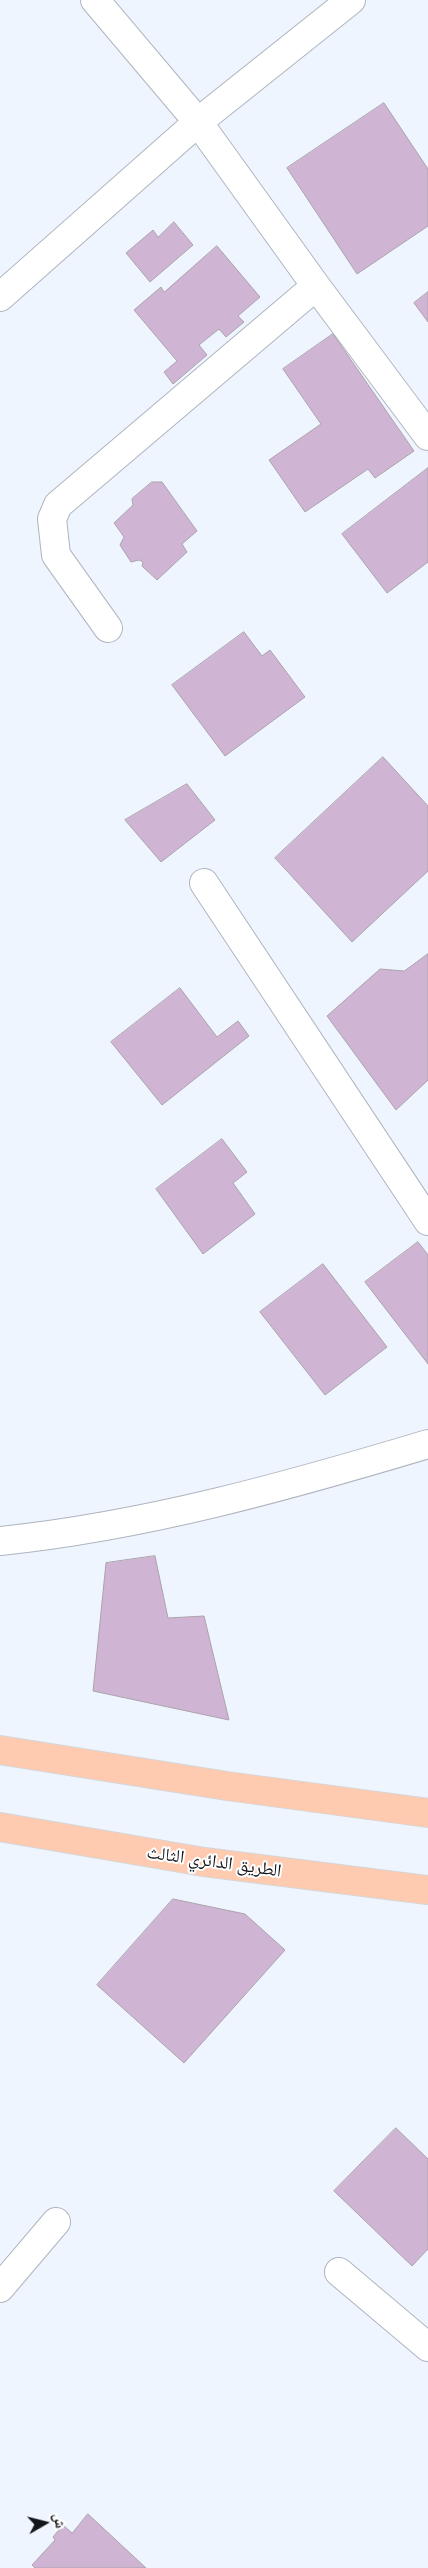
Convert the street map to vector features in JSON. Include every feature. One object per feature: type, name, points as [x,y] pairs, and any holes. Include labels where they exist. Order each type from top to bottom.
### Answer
[{"type":"main road","points":[[0,1750],[227,1786],[428,1813]]},
{"type":"main road","name":"الطريق الدائري الثالث","points":[[0,1827],[204,1862],[428,1890]]},
{"type":"street","points":[[95,0],[198,122],[316,286],[428,436]]},
{"type":"street","points":[[0,297],[198,122],[351,0]]},
{"type":"street","points":[[108,628],[56,554],[52,519],[58,505],[316,286]]},
{"type":"street","points":[[204,883],[428,1221]]},
{"type":"street","points":[[0,1541],[46,1536],[180,1511],[359,1465],[428,1444]]},
{"type":"street","points":[[0,2288],[56,2222]]},
{"type":"street","points":[[340,2272],[428,2347]]},
{"type":"building","points":[[384,103],[428,169],[428,226],[357,274],[287,168]]},
{"type":"building","points":[[174,222],[193,245],[150,282],[126,253],[153,230],[158,237]]},
{"type":"building","points":[[217,246],[260,297],[238,316],[244,322],[226,337],[219,329],[199,345],[207,355],[173,384],[164,372],[177,361],[134,310],[161,287],[164,292]]},
{"type":"building","points":[[428,292],[428,322],[414,303]]},
{"type":"building","points":[[333,334],[414,451],[375,478],[368,469],[305,512],[269,460],[321,424],[283,369]]},
{"type":"building","points":[[428,468],[428,562],[387,593],[342,534]]},
{"type":"building","points":[[152,482],[162,482],[197,531],[182,544],[187,552],[157,580],[142,566],[143,562],[139,560],[131,562],[120,545],[124,537],[114,523],[133,505],[132,499]]},
{"type":"building","points":[[244,632],[262,656],[270,650],[305,697],[225,756],[172,685]]},
{"type":"building","points":[[383,757],[428,806],[428,871],[352,942],[275,858]]},
{"type":"building","points":[[187,784],[215,820],[161,862],[125,820]]},
{"type":"building","points":[[428,954],[428,1080],[396,1110],[327,1016],[380,969],[404,971]]},
{"type":"building","points":[[180,988],[217,1037],[238,1021],[249,1036],[162,1105],[111,1042]]},
{"type":"building","points":[[222,1139],[247,1172],[233,1183],[255,1214],[203,1254],[156,1189]]},
{"type":"building","points":[[418,1242],[428,1255],[428,1364],[365,1282]]},
{"type":"building","points":[[323,1264],[387,1347],[325,1395],[260,1312]]},
{"type":"building","points":[[155,1556],[168,1618],[204,1616],[229,1720],[93,1691],[106,1563]]},
{"type":"building","points":[[173,1899],[245,1914],[285,1950],[184,2063],[97,1985]]},
{"type":"building","points":[[396,2128],[428,2159],[428,2249],[412,2266],[334,2191]]},
{"type":"building","points":[[88,2514],[146,2568],[35,2568],[32,2565],[55,2540],[53,2537],[63,2525],[72,2533]]}]
